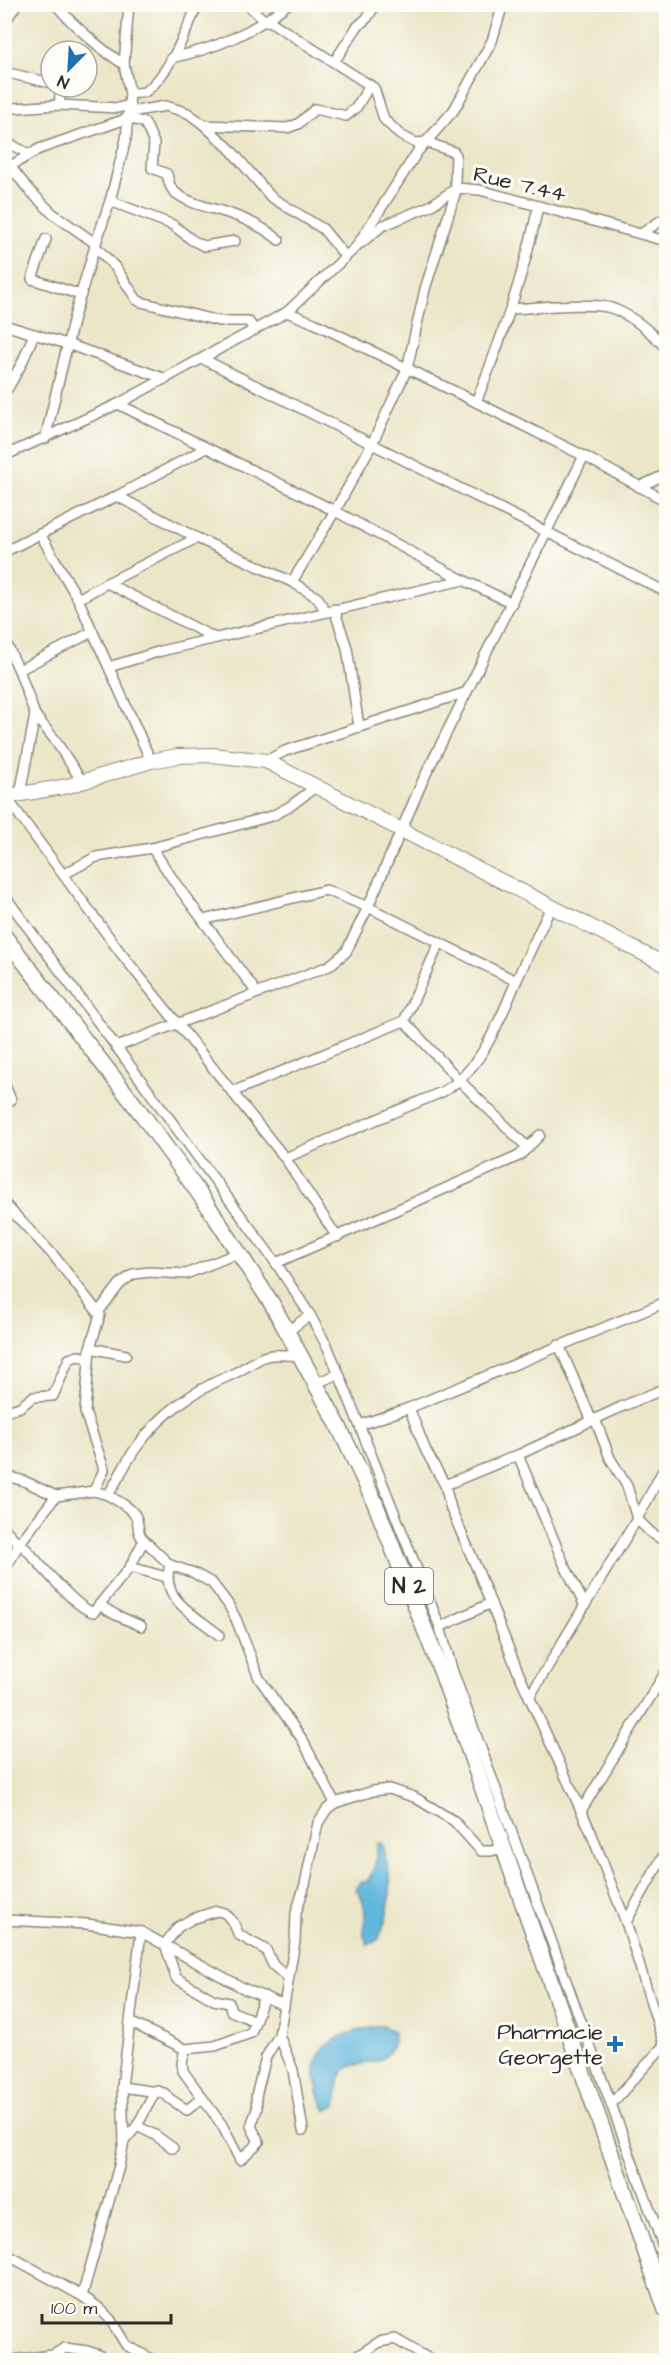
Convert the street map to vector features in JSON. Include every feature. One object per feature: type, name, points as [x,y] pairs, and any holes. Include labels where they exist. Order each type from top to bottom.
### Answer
[{"type":"main road","name":"N 2","points":[[4,936],[178,1163],[272,1304],[316,1383],[375,1503],[442,1673],[666,2310]]},
{"type":"street","points":[[4,23],[17,4]]},
{"type":"street","points":[[57,4],[66,17],[102,49],[124,63]]},
{"type":"street","points":[[45,439],[67,344],[123,151],[130,112],[130,94],[124,63],[129,4]]},
{"type":"street","points":[[130,94],[140,95],[148,90],[171,58],[198,4]]},
{"type":"street","points":[[204,124],[287,128],[298,124],[315,109],[346,116],[356,108],[370,85],[267,21],[247,4]]},
{"type":"street","points":[[171,58],[207,49],[245,34],[267,21],[288,4]]},
{"type":"street","points":[[334,62],[376,4]]},
{"type":"street","points":[[356,247],[426,142],[454,110],[492,41],[499,6]]},
{"type":"street","points":[[4,72],[39,80]]},
{"type":"street","name":"Rue 7.44","points":[[370,85],[376,91],[380,110],[388,125],[405,138],[416,142],[426,142],[456,155],[454,182],[457,188],[480,190],[666,241]]},
{"type":"street","points":[[59,105],[60,99]]},
{"type":"street","points":[[4,105],[15,108],[59,105],[117,108],[130,112],[145,123],[155,146],[152,168],[167,174],[169,184],[176,193],[198,204],[253,223],[279,240]]},
{"type":"street","points":[[255,330],[248,321],[219,321],[137,300],[107,256],[95,244],[51,213],[7,168],[52,143],[130,112],[170,107],[188,113],[204,124],[230,149],[271,197],[323,229],[345,256]]},
{"type":"street","points":[[4,141],[29,154]]},
{"type":"street","points":[[4,456],[118,404],[287,312],[345,256],[382,226],[430,206],[457,188]]},
{"type":"street","points":[[292,582],[372,444],[407,369],[425,289],[457,188]]},
{"type":"street","points":[[110,201],[173,225],[204,246],[235,242]]},
{"type":"street","points":[[476,402],[528,257],[538,207]]},
{"type":"street","points":[[641,234],[666,217]]},
{"type":"street","points":[[45,239],[32,279],[81,295]]},
{"type":"street","points":[[511,309],[563,306],[612,308],[642,324],[666,347]]},
{"type":"street","points":[[287,312],[476,402],[584,456],[666,501]]},
{"type":"street","points":[[4,326],[67,344],[166,379]]},
{"type":"street","points":[[8,387],[34,334]]},
{"type":"street","points":[[203,358],[666,592]]},
{"type":"street","points":[[118,404],[335,511],[463,580],[512,603]]},
{"type":"street","points":[[4,552],[117,496],[206,448]]},
{"type":"street","points":[[116,1047],[329,966],[346,952],[423,780],[584,456]]},
{"type":"street","points":[[639,487],[666,474]]},
{"type":"street","points":[[117,496],[196,538],[292,582],[318,598],[330,610],[347,648],[359,727]]},
{"type":"street","points":[[40,534],[78,599],[151,761]]},
{"type":"street","points":[[78,599],[196,538]]},
{"type":"street","points":[[108,667],[215,638],[463,580]]},
{"type":"street","points":[[107,583],[215,638]]},
{"type":"street","points":[[19,669],[92,632]]},
{"type":"street","points":[[4,639],[19,669],[35,715],[56,740],[81,780]]},
{"type":"street","points":[[266,761],[275,755],[468,692]]},
{"type":"street","points":[[10,796],[35,715]]},
{"type":"street","points":[[10,796],[68,786],[81,780],[178,756],[212,755],[266,761],[666,965]]},
{"type":"street","points":[[64,874],[96,857],[152,848],[272,816],[289,807],[317,786]]},
{"type":"street","points":[[10,796],[120,952],[285,1158],[337,1237]]},
{"type":"street","points":[[152,848],[257,993]]},
{"type":"street","points":[[203,920],[326,890],[368,907],[516,981]]},
{"type":"street","points":[[4,896],[276,1263],[310,1315],[328,1348],[440,1627],[453,1669],[613,2102],[666,2254]]},
{"type":"street","points":[[285,1158],[442,1092],[460,1081],[480,1055],[502,1016],[551,907]]},
{"type":"street","points":[[232,1092],[404,1021],[439,944]]},
{"type":"street","points":[[404,1021],[460,1081],[528,1148]]},
{"type":"street","points":[[4,1083],[11,1100],[4,1104]]},
{"type":"street","points":[[276,1263],[519,1156],[540,1135]]},
{"type":"street","points":[[4,1203],[54,1256],[99,1311],[101,1319],[89,1353],[86,1412],[104,1470],[94,1491]]},
{"type":"street","points":[[99,1311],[120,1284],[133,1274],[150,1272],[186,1274],[238,1254]]},
{"type":"street","points":[[360,1425],[409,1408],[666,1302]]},
{"type":"street","points":[[288,1331],[310,1315]]},
{"type":"street","points":[[559,1345],[610,1458],[627,1486],[637,1519],[650,1532],[666,1542]]},
{"type":"street","points":[[4,1412],[20,1407],[33,1397],[53,1396],[69,1359],[89,1353],[126,1356]]},
{"type":"street","points":[[108,1495],[136,1448],[171,1408],[210,1383],[250,1366],[262,1358],[274,1355],[302,1356]]},
{"type":"street","points":[[316,1383],[339,1374]]},
{"type":"street","points":[[445,1485],[518,1455],[666,1388]]},
{"type":"street","points":[[409,1408],[426,1451],[445,1485],[451,1509],[581,1811],[626,1922],[666,2047],[613,2102]]},
{"type":"street","points":[[518,1455],[564,1564],[584,1604]]},
{"type":"street","points":[[530,1695],[637,1519],[666,1464]]},
{"type":"street","points":[[4,1475],[24,1481],[56,1496],[94,1491],[108,1495],[132,1511],[137,1520],[138,1534],[170,1565],[194,1573],[212,1583],[236,1619],[259,1678],[302,1740],[335,1803]]},
{"type":"street","points":[[4,1572],[20,1543],[56,1496]]},
{"type":"street","points":[[4,1528],[85,1610],[94,1612],[130,1567],[144,1540]]},
{"type":"street","points":[[170,1565],[166,1577],[170,1592],[178,1603],[219,1635]]},
{"type":"street","points":[[130,1567],[166,1577]]},
{"type":"street","points":[[440,1627],[491,1603]]},
{"type":"street","points":[[99,1605],[141,1626]]},
{"type":"street","points":[[581,1811],[666,1672]]},
{"type":"street","points":[[185,2049],[183,2071],[231,2139],[240,2160],[259,2142],[251,2126],[257,2109],[256,2096],[266,2057],[279,2035],[296,1941],[296,1913],[305,1884],[318,1823],[327,1809],[335,1803],[382,1790],[406,1793],[454,1821],[481,1851],[503,1848]]},
{"type":"street","points":[[626,1922],[664,1862],[666,1851]]},
{"type":"street","points":[[165,1944],[178,1927],[192,1919],[217,1911],[225,1913],[233,1922],[239,1935],[266,1950],[273,1965],[288,1978]]},
{"type":"street","points":[[4,1920],[87,1924],[141,1932],[284,2005]]},
{"type":"street","points":[[82,2296],[124,2141],[122,2087],[141,1932]]},
{"type":"street","points":[[165,1944],[176,1978],[214,2000],[229,2003],[231,2011],[255,2021]]},
{"type":"street","points":[[130,2022],[185,2049],[214,2046],[248,2036],[264,1996]]},
{"type":"street","points":[[279,2035],[293,2070],[303,2130]]},
{"type":"street","points":[[122,2087],[156,2090],[164,2093],[187,2110],[202,2098]]},
{"type":"street","points":[[124,2141],[137,2126],[156,2090]]},
{"type":"street","points":[[137,2126],[155,2134],[173,2148]]},
{"type":"street","points":[[4,2253],[82,2296],[110,2319],[126,2345],[153,2361]]},
{"type":"street","points":[[351,2361],[379,2343],[395,2339],[431,2361]]},
{"type":"street","points":[[13,2361],[52,2355],[65,2348],[87,2351],[99,2355],[105,2361]]},
{"type":"water","points":[[378,1843],[384,1845],[390,1878],[390,1894],[384,1926],[378,1940],[367,1944],[363,1932],[365,1915],[363,1903],[355,1889],[360,1882],[367,1882],[370,1877],[377,1858]]},
{"type":"water","points":[[383,2026],[394,2032],[391,2047],[386,2056],[378,2061],[352,2066],[345,2070],[339,2081],[336,2106],[326,2111],[318,2091],[315,2074],[317,2060],[323,2049],[347,2034]]},
{"type":"place","name":"Pharmacie Georgette","points":[[615,2044]]}]
